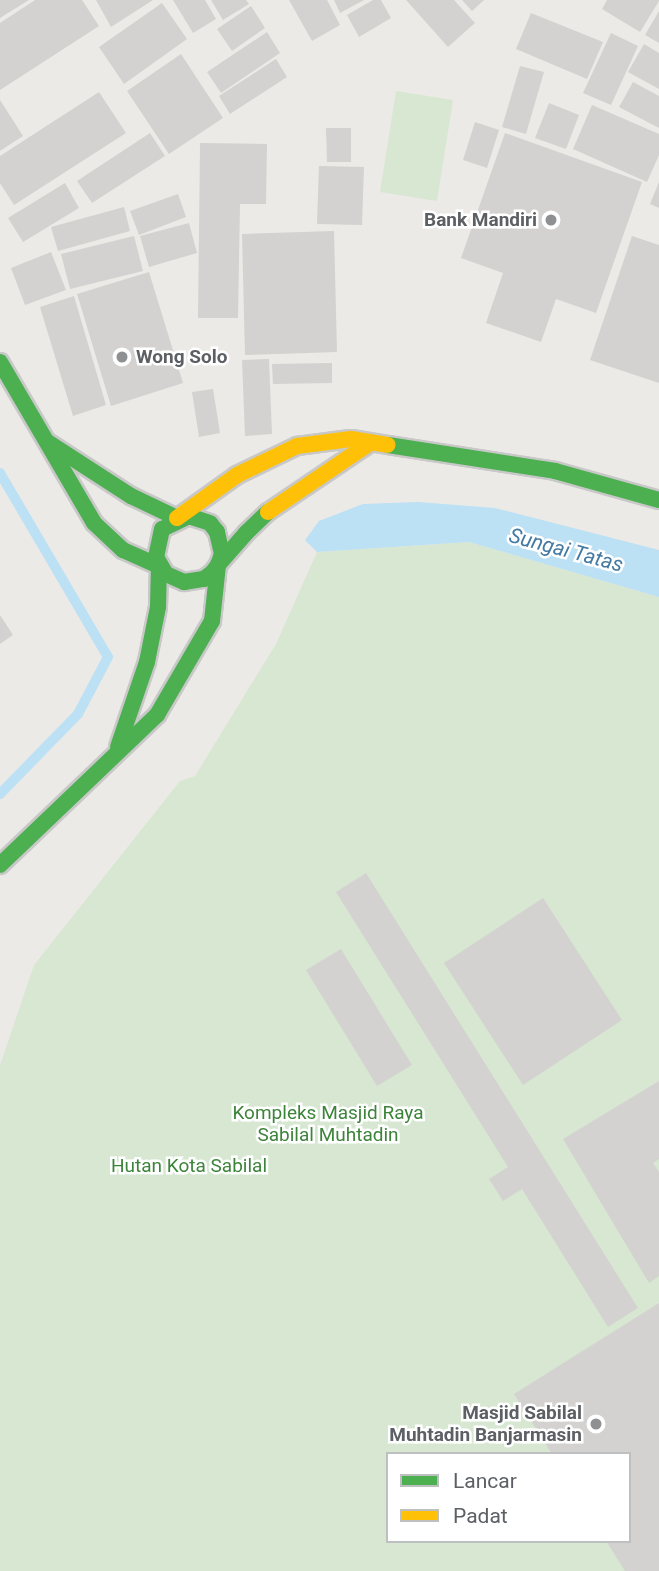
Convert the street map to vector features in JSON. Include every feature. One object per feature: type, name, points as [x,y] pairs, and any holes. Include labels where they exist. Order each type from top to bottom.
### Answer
[{"type":"main road","points":[[0,362],[93,523],[123,550],[159,566],[184,582],[204,579],[284,498],[370,443]]},
{"type":"main road","points":[[113,758],[147,662],[158,607],[157,538],[177,518],[237,475],[297,446],[351,439],[555,471],[659,500]]},
{"type":"main road","points":[[0,865],[157,715],[196,654],[215,610],[221,542],[210,523],[189,516],[177,518],[131,496],[48,442]]},
{"type":"green space","points":[[396,91],[453,100],[437,201],[380,192]]},
{"type":"green space","name":"Kompleks Masjid Raya Sabilal Muhtadin","points":[[469,542],[659,597],[659,1571],[0,1571],[0,1065],[34,965],[180,781],[195,776],[276,644],[317,552]]},
{"type":"water","name":"Sungai Tatas","points":[[418,502],[495,508],[659,550],[659,597],[469,542],[317,552],[305,540],[319,521],[363,504]]},
{"type":"building","points":[[0,0],[29,0],[0,18]]},
{"type":"building","points":[[35,0],[82,0],[99,26],[0,90],[0,23]]},
{"type":"building","points":[[96,0],[153,0],[111,27]]},
{"type":"building","points":[[173,0],[205,0],[216,19],[193,33]]},
{"type":"building","points":[[211,0],[246,0],[249,4],[223,20]]},
{"type":"building","points":[[289,0],[327,0],[340,25],[312,41]]},
{"type":"building","points":[[334,0],[364,0],[340,13]]},
{"type":"building","points":[[373,0],[381,0],[391,18],[359,37],[347,15]]},
{"type":"building","points":[[406,0],[454,0],[475,23],[448,47]]},
{"type":"building","points":[[462,0],[484,0],[472,11]]},
{"type":"building","points":[[607,0],[659,1],[640,32],[602,9]]},
{"type":"building","points":[[162,3],[187,39],[124,84],[99,47]]},
{"type":"building","points":[[251,6],[265,28],[232,51],[217,29]]},
{"type":"building","points":[[659,11],[659,43],[645,35]]},
{"type":"building","points":[[531,13],[603,42],[587,79],[516,49]]},
{"type":"building","points":[[267,32],[280,53],[221,93],[207,72]]},
{"type":"building","points":[[611,33],[638,46],[611,105],[583,93]]},
{"type":"building","points":[[644,44],[659,53],[659,89],[628,72]]},
{"type":"building","points":[[181,54],[223,118],[169,154],[127,91]]},
{"type":"building","points":[[276,59],[287,77],[230,114],[219,96]]},
{"type":"building","points":[[520,66],[544,72],[526,134],[502,127]]},
{"type":"building","points":[[633,82],[659,96],[659,128],[619,107]]},
{"type":"building","points":[[99,92],[126,133],[14,205],[0,183],[0,156]]},
{"type":"building","points":[[0,100],[23,136],[0,151]]},
{"type":"building","points":[[549,103],[579,115],[566,149],[535,138]]},
{"type":"building","points":[[592,105],[659,134],[659,155],[647,182],[573,149]]},
{"type":"building","points":[[475,122],[499,130],[487,168],[463,160]]},
{"type":"building","points":[[326,128],[351,128],[351,162],[327,162]]},
{"type":"building","points":[[150,133],[165,156],[92,203],[77,181]]},
{"type":"building","name":"Bank Mandiri","points":[[505,133],[642,182],[596,313],[556,299],[541,342],[486,323],[503,273],[461,258]]},
{"type":"building","points":[[200,143],[267,144],[266,204],[240,204],[238,318],[198,318]]},
{"type":"building","points":[[319,166],[364,167],[362,225],[317,224]]},
{"type":"building","points":[[659,182],[659,208],[650,204]]},
{"type":"building","points":[[65,183],[79,208],[23,242],[8,218]]},
{"type":"building","points":[[178,194],[186,217],[139,235],[130,211]]},
{"type":"building","points":[[124,207],[130,231],[58,251],[51,227]]},
{"type":"building","points":[[189,223],[197,253],[149,267],[140,236]]},
{"type":"building","points":[[334,231],[337,352],[245,355],[242,234]]},
{"type":"building","points":[[134,236],[143,271],[70,289],[61,254]]},
{"type":"building","points":[[632,236],[659,245],[659,383],[590,360]]},
{"type":"building","points":[[51,252],[66,290],[25,305],[11,268]]},
{"type":"building","points":[[149,272],[183,383],[111,406],[77,294]]},
{"type":"building","points":[[74,296],[106,405],[73,416],[40,307]]},
{"type":"building","points":[[269,359],[272,434],[245,436],[242,360]]},
{"type":"building","points":[[332,363],[332,383],[273,384],[272,364]]},
{"type":"building","points":[[213,389],[220,433],[199,437],[192,392]]},
{"type":"building","points":[[0,615],[13,635],[0,644]]},
{"type":"building","points":[[366,873],[638,1308],[608,1327],[522,1189],[503,1201],[489,1179],[508,1167],[336,892]]},
{"type":"building","points":[[543,898],[622,1020],[523,1085],[444,963]]},
{"type":"building","points":[[341,949],[412,1065],[377,1086],[306,970]]},
{"type":"building","points":[[659,1081],[659,1159],[653,1163],[659,1172],[659,1276],[649,1283],[563,1139]]},
{"type":"building","name":"Masjid Sabilal Muhtadin Banjarmasin","points":[[659,1303],[659,1571],[625,1571],[607,1543],[631,1543],[631,1452],[551,1452],[514,1394]]},
{"type":"waterway","points":[[0,473],[108,657],[78,714],[0,794]]},
{"type":"traffic: fast","points":[[0,362],[94,523],[123,550],[159,566]]},
{"type":"traffic: fast","points":[[49,443],[131,496],[177,518]]},
{"type":"traffic: fast","points":[[388,445],[555,471],[659,500]]},
{"type":"traffic: fast","points":[[0,865],[157,715],[212,621],[218,565],[222,554],[217,532],[210,523],[189,516],[162,529],[156,557],[166,574],[184,582],[204,579],[212,573],[218,565],[246,533],[268,512]]},
{"type":"traffic: fast","points":[[118,747],[147,662],[158,607],[159,566]]},
{"type":"traffic: slow","points":[[177,518],[237,475],[297,446],[351,439],[388,445]]},
{"type":"traffic: slow","points":[[268,512],[370,443]]},
{"type":"place","name":"Bank Mandiri","points":[[551,220]]},
{"type":"place","name":"Wong Solo","points":[[122,357]]},
{"type":"place","name":"Masjid Sabilal Muhtadin Banjarmasin","points":[[596,1424]]},
{"type":"park label","name":"Hutan Kota Sabilal","points":[[189,1166]]}]
